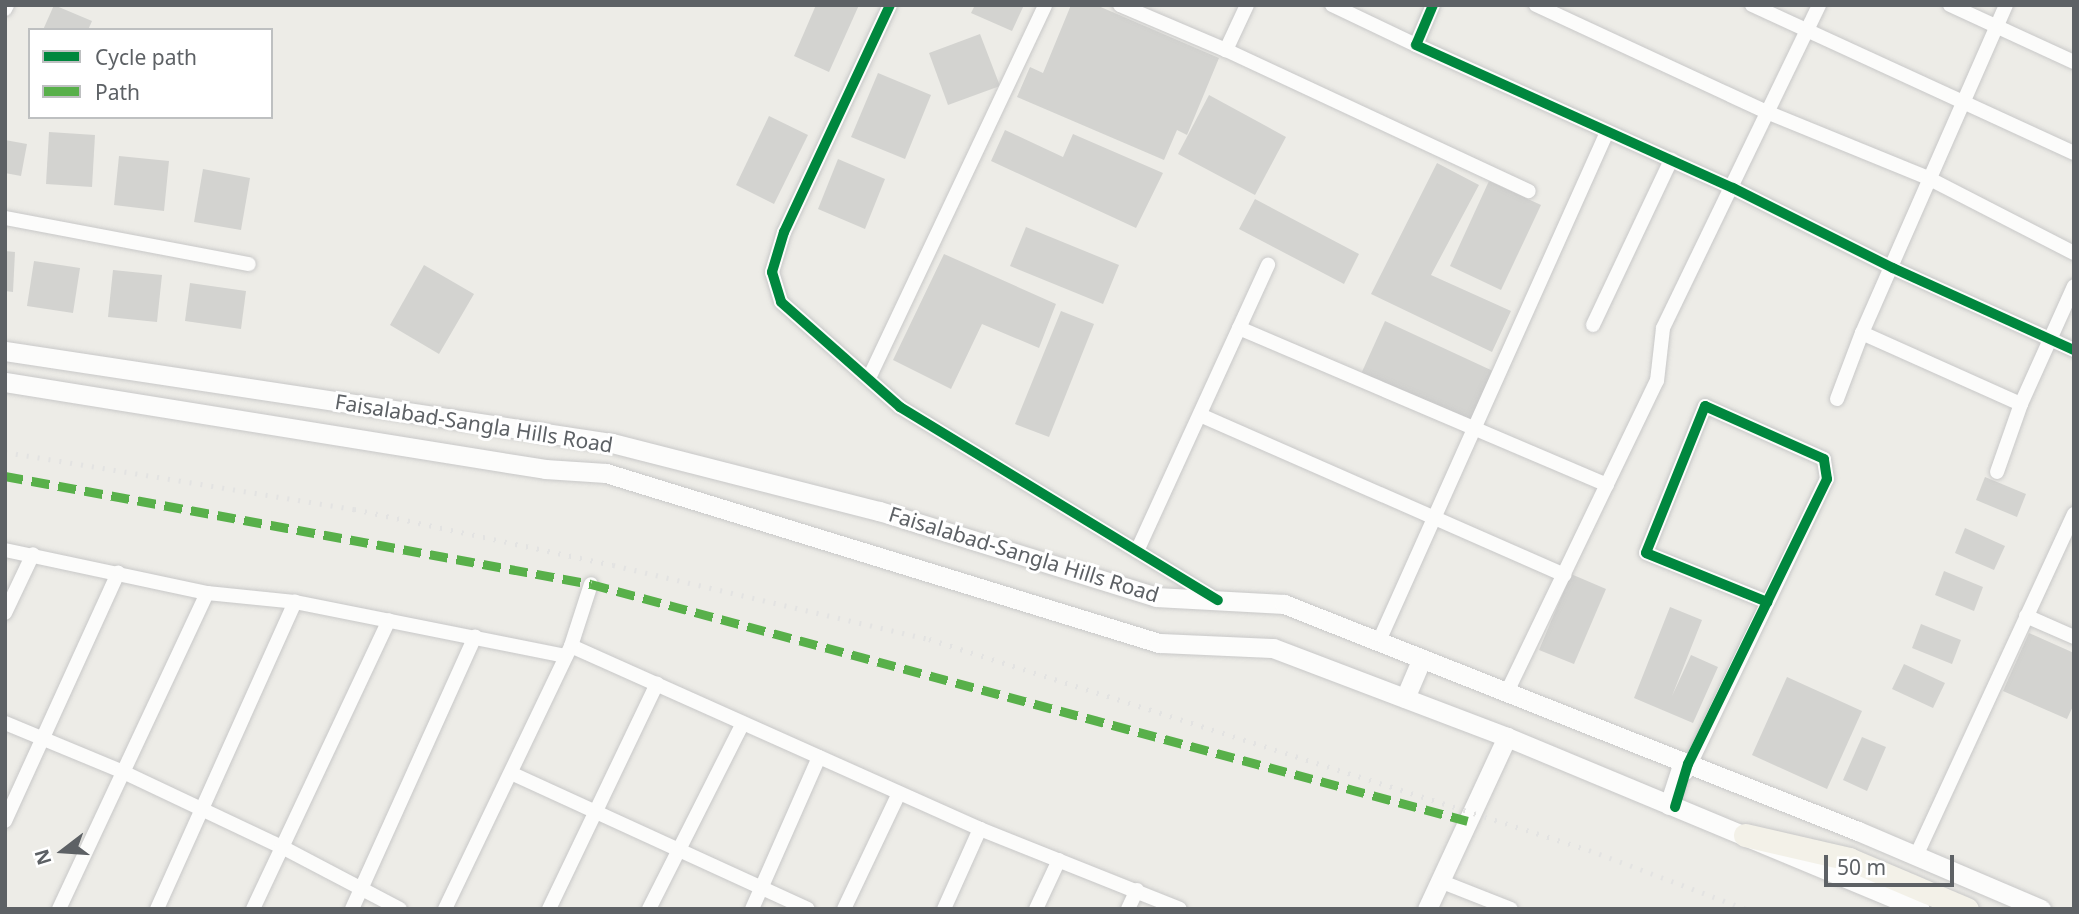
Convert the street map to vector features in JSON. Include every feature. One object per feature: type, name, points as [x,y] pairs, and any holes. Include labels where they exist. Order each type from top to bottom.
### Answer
[{"type":"main road","name":"Faisalabad-Sangla Hills Road","points":[[5,351],[612,443],[878,510],[1156,597],[1284,604],[1686,763],[2041,909]]},
{"type":"main road","name":"Faisalabad-Sangla Hills Road","points":[[5,382],[545,470],[606,473],[1159,643],[1273,648],[1507,737],[1920,909]]},
{"type":"main road","points":[[1405,698],[1422,659]]},
{"type":"main road","points":[[1427,909],[1507,737]]},
{"type":"main road","points":[[1672,806],[1686,763]]},
{"type":"main road","points":[[1745,835],[1849,859],[1966,909]]},
{"type":"street","points":[[890,5],[784,232],[772,272],[781,302],[900,407],[1217,600]]},
{"type":"street","points":[[869,378],[1045,5]]},
{"type":"street","points":[[1120,5],[1226,50],[1529,191]]},
{"type":"street","points":[[1226,50],[1247,5]]},
{"type":"street","points":[[1332,5],[1733,188],[1893,268],[2074,350]]},
{"type":"street","points":[[1416,45],[1433,5]]},
{"type":"street","points":[[1536,5],[1769,113],[1928,178],[2074,253]]},
{"type":"street","points":[[1752,5],[2074,153]]},
{"type":"street","points":[[1507,692],[1657,381],[1664,328],[1819,5]]},
{"type":"street","points":[[1950,5],[2074,62]]},
{"type":"street","points":[[1837,399],[1928,178],[2006,5]]},
{"type":"street","points":[[1379,642],[1607,132]]},
{"type":"street","points":[[1593,325],[1671,160]]},
{"type":"street","points":[[5,218],[249,264]]},
{"type":"street","points":[[1137,551],[1268,265]]},
{"type":"street","points":[[1997,472],[2021,404],[2074,286]]},
{"type":"street","points":[[1239,328],[1474,431],[1607,485]]},
{"type":"street","points":[[1862,333],[2021,404]]},
{"type":"street","points":[[1686,763],[1767,602],[1827,478],[1825,459],[1705,406],[1646,553],[1767,602]]},
{"type":"street","points":[[1200,415],[1564,575]]},
{"type":"street","points":[[1916,856],[2072,522]]},
{"type":"street","points":[[5,550],[206,593],[295,602],[569,651],[657,684],[980,829],[1180,909]]},
{"type":"street","points":[[5,613],[33,554]]},
{"type":"street","points":[[5,821],[118,573]]},
{"type":"street","points":[[445,909],[513,774],[569,651],[591,584]]},
{"type":"street","points":[[59,909],[206,593]]},
{"type":"street","points":[[157,909],[295,602]]},
{"type":"street","points":[[2026,616],[2074,637]]},
{"type":"street","points":[[253,909],[389,620]]},
{"type":"street","points":[[352,909],[475,636]]},
{"type":"street","points":[[549,909],[657,684]]},
{"type":"street","points":[[5,723],[121,771],[282,847],[400,909]]},
{"type":"street","points":[[649,909],[743,723]]},
{"type":"street","points":[[752,909],[819,757]]},
{"type":"street","points":[[513,774],[808,909]]},
{"type":"street","points":[[844,909],[899,793]]},
{"type":"street","points":[[944,909],[980,829]]},
{"type":"street","points":[[1036,909],[1059,860]]},
{"type":"street","points":[[1440,881],[1511,909]]},
{"type":"street","points":[[1128,909],[1137,890]]},
{"type":"building","points":[[54,5],[92,21],[89,28],[44,28]]},
{"type":"building","points":[[816,5],[859,5],[829,72],[794,56]]},
{"type":"building","points":[[975,5],[1024,5],[1012,31],[971,13]]},
{"type":"building","points":[[1071,5],[1096,5],[1219,58],[1187,135],[1177,130],[1164,160],[1017,97],[1030,67],[1043,73]]},
{"type":"building","points":[[980,34],[1000,86],[948,105],[929,53]]},
{"type":"building","points":[[878,73],[931,95],[905,159],[851,137]]},
{"type":"building","points":[[1209,95],[1286,137],[1255,195],[1178,154]]},
{"type":"building","points":[[769,116],[808,135],[774,204],[736,185]]},
{"type":"building","points":[[1005,130],[1063,157],[1073,134],[1163,173],[1136,228],[991,161]]},
{"type":"building","points":[[49,132],[95,135],[92,187],[46,184]]},
{"type":"building","points":[[5,140],[27,144],[21,176],[5,173]]},
{"type":"building","points":[[119,156],[169,161],[164,211],[114,205]]},
{"type":"building","points":[[838,159],[885,179],[865,229],[818,209]]},
{"type":"building","points":[[1437,163],[1479,185],[1431,275],[1511,311],[1492,352],[1371,294]]},
{"type":"building","points":[[203,169],[250,178],[241,230],[194,222]]},
{"type":"building","points":[[1489,181],[1541,205],[1501,290],[1450,266]]},
{"type":"building","points":[[1255,199],[1359,254],[1344,284],[1239,229]]},
{"type":"building","points":[[1026,227],[1119,265],[1103,304],[1010,266]]},
{"type":"building","points":[[5,251],[15,252],[13,292],[5,291]]},
{"type":"building","points":[[944,254],[1056,304],[1039,348],[982,324],[951,389],[893,360]]},
{"type":"building","points":[[34,261],[80,268],[73,313],[27,306]]},
{"type":"building","points":[[424,265],[474,294],[439,354],[390,325]]},
{"type":"building","points":[[113,270],[162,275],[157,322],[108,317]]},
{"type":"building","points":[[190,283],[246,291],[241,329],[185,321]]},
{"type":"building","points":[[1061,311],[1094,324],[1049,437],[1015,424]]},
{"type":"building","points":[[1385,321],[1493,371],[1469,424],[1361,374]]},
{"type":"building","points":[[1985,477],[2026,494],[2017,517],[1976,500]]},
{"type":"building","points":[[1965,528],[2005,546],[1994,570],[1955,553]]},
{"type":"building","points":[[1944,571],[1983,587],[1974,611],[1935,595]]},
{"type":"building","points":[[1571,574],[1606,589],[1574,664],[1539,650]]},
{"type":"building","points":[[1670,607],[1702,620],[1672,696],[1691,655],[1718,667],[1693,723],[1634,698]]},
{"type":"building","points":[[1921,624],[1961,640],[1952,664],[1912,648]]},
{"type":"building","points":[[2029,633],[2074,653],[2074,704],[2067,719],[2003,691]]},
{"type":"building","points":[[1904,664],[1945,683],[1933,708],[1892,689]]},
{"type":"building","points":[[1787,677],[1862,711],[1827,789],[1752,755]]},
{"type":"building","points":[[1862,737],[1886,747],[1867,791],[1843,780]]},
{"type":"railway","points":[[5,452],[354,509],[613,565],[929,639],[1589,850],[1746,909]]},
{"type":"marked path","points":[[5,476],[591,584],[1468,821]]},
{"type":"cycle path","points":[[890,5],[784,232],[772,272],[781,302],[900,407],[1218,600]]},
{"type":"cycle path","points":[[1433,5],[1416,45],[1733,188],[1893,268],[2074,350]]},
{"type":"cycle path","points":[[1675,807],[1688,764],[1827,479],[1824,459],[1705,406],[1646,553],[1767,602]]}]
